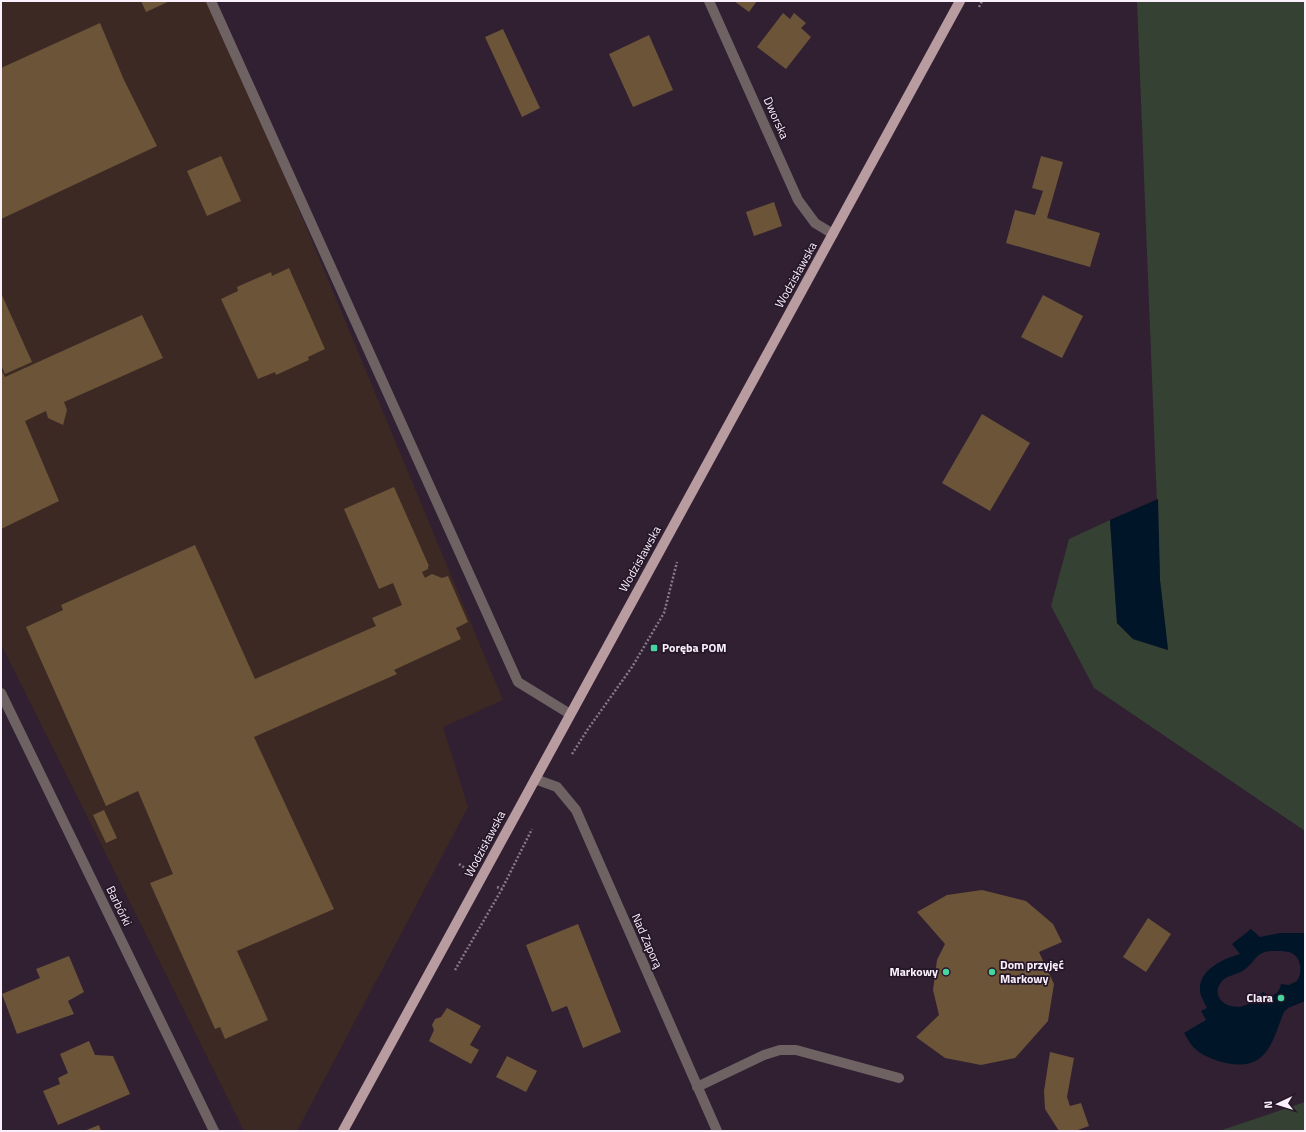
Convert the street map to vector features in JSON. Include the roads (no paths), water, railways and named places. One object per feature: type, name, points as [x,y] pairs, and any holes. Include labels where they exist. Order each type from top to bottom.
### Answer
[{"type":"main road","name":"Wodzisławska","points":[[343,1131],[960,1]]},
{"type":"street","points":[[211,1],[518,682],[570,714]]},
{"type":"street","name":"Dworska","points":[[709,1],[798,200],[815,223],[833,234]]},
{"type":"street","name":"Barbórki","points":[[1,692],[214,1131]]},
{"type":"street","name":"Nad Zaporą","points":[[535,779],[557,787],[576,810],[717,1131]]},
{"type":"street","points":[[697,1087],[780,1050],[796,1050],[899,1078]]},
{"type":"water","points":[[1158,499],[1160,580],[1168,650],[1133,639],[1117,623],[1110,520]]},
{"type":"water","name":"Clara","points":[[1251,929],[1260,937],[1280,933],[1305,933],[1305,1001],[1288,1008],[1284,1012],[1269,1048],[1260,1058],[1254,1062],[1246,1064],[1230,1064],[1205,1056],[1194,1048],[1184,1033],[1206,1020],[1201,1011],[1207,1008],[1201,996],[1200,988],[1202,980],[1206,973],[1218,963],[1240,954],[1232,944]],"holes":[[[1270,951],[1284,951],[1296,956],[1300,967],[1300,973],[1297,981],[1289,985],[1281,984],[1277,993],[1272,995],[1263,992],[1253,1001],[1240,1007],[1234,1007],[1223,1002],[1219,998],[1218,993],[1218,987],[1222,981],[1227,977],[1244,970],[1260,954]]]},
{"type":"place","name":"Poręba POM","points":[[654,648]]},
{"type":"place","name":"Markowy","points":[[946,972]]},
{"type":"place","name":"Dom przyjęć Markowy","points":[[992,972]]},
{"type":"place","name":"Clara","points":[[1281,998]]}]
